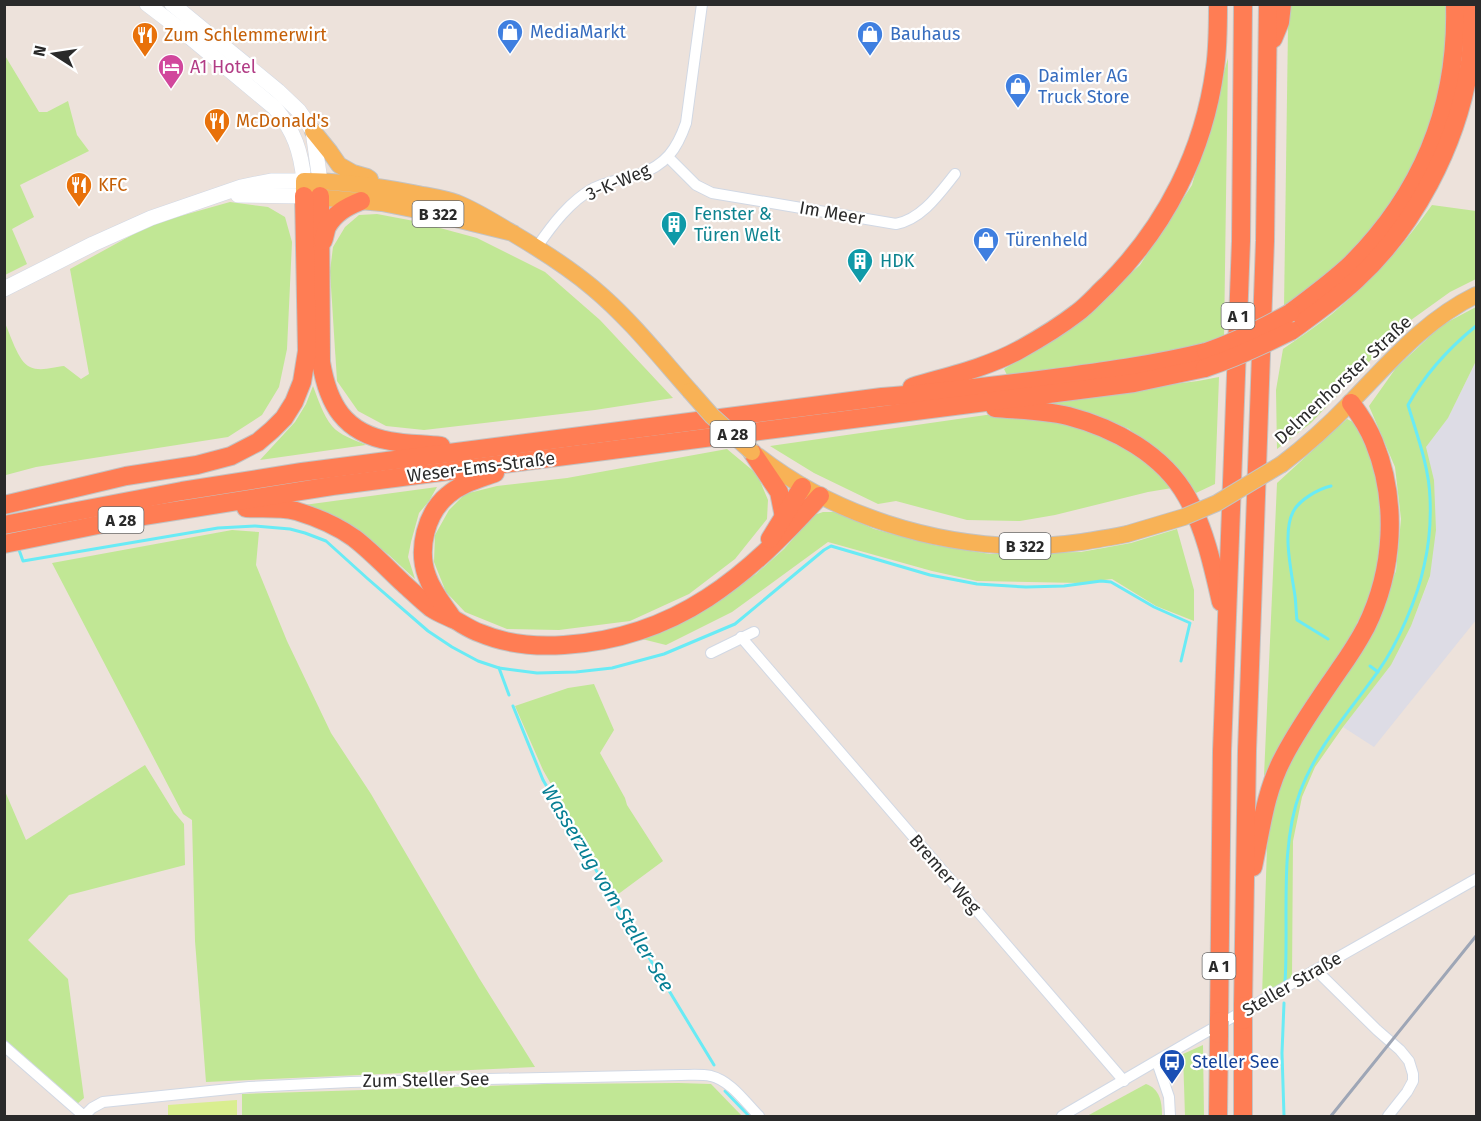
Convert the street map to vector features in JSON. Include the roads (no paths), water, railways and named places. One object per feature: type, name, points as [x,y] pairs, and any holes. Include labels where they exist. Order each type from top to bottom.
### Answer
[{"type":"highway","points":[[882,397],[985,366],[1018,351],[1078,312],[1127,265],[1167,210],[1186,172],[1204,124],[1215,68],[1218,4]]},
{"type":"highway","name":"A 1","points":[[1218,1116],[1222,762],[1241,241],[1243,4]]},
{"type":"highway","name":"A 1","points":[[1243,1116],[1248,695],[1265,252],[1268,4]]},
{"type":"highway","points":[[1268,52],[1280,22],[1282,4]]},
{"type":"highway","points":[[882,397],[940,393],[1169,361],[1227,361],[1260,347],[1290,322],[1371,242],[1394,214],[1411,187],[1427,156],[1447,98],[1456,31],[1455,4]]},
{"type":"highway","points":[[1290,322],[1332,302],[1358,278],[1405,224],[1425,192],[1440,162],[1462,102],[1469,67],[1472,4]]},
{"type":"highway","points":[[312,189],[320,245],[321,362],[329,396],[342,416],[372,437],[388,441],[473,449]]},
{"type":"highway","points":[[12,502],[126,476],[197,465],[231,456],[258,442],[272,430],[294,402],[302,382],[307,351],[312,189]]},
{"type":"highway","points":[[320,245],[335,214],[361,201]]},
{"type":"highway","points":[[959,406],[1134,382],[1205,360]]},
{"type":"highway","name":"Weser-Ems-Straße","points":[[4,525],[182,491],[335,467],[882,397]]},
{"type":"highway","points":[[1244,910],[1269,792],[1283,759],[1302,725],[1366,627],[1382,584],[1386,566],[1390,521],[1385,481],[1374,440],[1351,403]]},
{"type":"highway","points":[[959,406],[1044,412],[1067,416],[1113,432],[1158,462],[1186,496],[1200,526],[1216,579],[1226,627]]},
{"type":"highway","name":"Weser-Ems-Straße","points":[[6,543],[137,517],[332,486],[959,406]]},
{"type":"highway","points":[[752,452],[779,492],[784,517]]},
{"type":"highway","points":[[454,620],[433,591],[422,561],[423,543],[433,514],[440,502],[464,485],[535,460]]},
{"type":"highway","points":[[764,553],[772,533],[802,487]]},
{"type":"highway","points":[[215,504],[276,508],[294,511],[327,522],[354,538],[428,606],[443,616],[480,633],[512,643],[551,646],[614,639],[677,616],[712,595],[746,570],[781,538],[820,496]]},
{"type":"main road","points":[[147,4],[275,108],[287,122],[312,189]]},
{"type":"main road","points":[[172,4],[299,111],[339,165],[353,173],[367,177],[377,186]]},
{"type":"main road","points":[[312,189],[313,131]]},
{"type":"main road","name":"B 322","points":[[312,189],[377,186],[455,202],[480,213],[537,247],[568,268],[602,297],[640,335],[712,416],[752,452],[774,469],[820,496]]},
{"type":"main road","points":[[4,289],[93,244],[151,218],[220,195],[312,189]]},
{"type":"main road","name":"B 322","points":[[312,189],[361,201],[426,212],[513,233]]},
{"type":"main road","name":"Delmenhorster Straße","points":[[820,496],[871,518],[933,536],[1011,545],[1074,543],[1127,534],[1184,517],[1217,502],[1282,464],[1303,448],[1351,403],[1416,336],[1446,313],[1476,295]]},
{"type":"street","name":"3-K-Weg","points":[[537,247],[556,221],[580,197],[611,181],[652,169],[668,157],[680,140],[686,123],[702,4]]},
{"type":"street","name":"Im Meer","points":[[668,157],[696,185],[712,193],[896,224],[914,219],[937,197],[956,174]]},
{"type":"street","points":[[711,653],[754,632]]},
{"type":"street","name":"Bremer Weg","points":[[741,637],[1124,1081]]},
{"type":"street","name":"Steller Straße","points":[[1157,1062],[1476,879]]},
{"type":"street","points":[[1317,970],[1408,1060],[1413,1081],[1388,1116]]},
{"type":"street","points":[[4,1046],[84,1116]]},
{"type":"street","points":[[1062,1116],[1157,1062],[1169,1097],[1170,1116]]},
{"type":"street","name":"Zum Steller See","points":[[84,1116],[103,1102],[249,1087],[350,1082],[681,1075],[708,1076],[719,1079],[731,1087],[759,1116]]},
{"type":"waterway","points":[[1285,982],[1287,861],[1293,814],[1300,792],[1325,744],[1393,647],[1412,606],[1426,558],[1430,524],[1429,486],[1422,451],[1408,405],[1438,362],[1476,326]]},
{"type":"waterway","points":[[1328,639],[1297,620],[1288,531],[1293,512],[1300,503],[1309,496],[1331,486]]},
{"type":"waterway","name":"Wasserzug vom Steller See","points":[[18,547],[23,561],[218,528],[255,526],[290,529],[305,533],[326,541],[428,631],[478,661],[499,668],[509,695]]},
{"type":"waterway","points":[[499,668],[537,673],[576,672],[612,668],[664,654],[735,624],[831,546],[930,575],[977,584],[1026,587],[1111,582],[1154,607],[1190,623],[1181,661]]},
{"type":"waterway","points":[[1370,666],[1378,672]]},
{"type":"waterway","name":"Wasserzug vom Steller See","points":[[513,706],[543,780],[714,1065]]},
{"type":"waterway","points":[[1284,1003],[1282,1053],[1284,1116]]},
{"type":"waterway","points":[[725,1091],[749,1116]]},
{"type":"railway","points":[[1331,1116],[1476,936]]},
{"type":"place","name":"MediaMarkt","points":[[510,55]]},
{"type":"place","name":"Bauhaus","points":[[870,57]]},
{"type":"place","name":"Zum Schlemmerwirt","points":[[145,58]]},
{"type":"place","name":"A1 Hotel","points":[[171,90]]},
{"type":"place","name":"Daimler AG Truck Store","points":[[1018,109]]},
{"type":"place","name":"McDonald's","points":[[217,144]]},
{"type":"place","name":"KFC","points":[[79,208]]},
{"type":"place","name":"Fenster & Türen Welt","points":[[674,247]]},
{"type":"place","name":"Türenheld","points":[[986,263]]},
{"type":"place","name":"HDK","points":[[860,284]]},
{"type":"place","name":"Steller See","points":[[1172,1085]]}]
